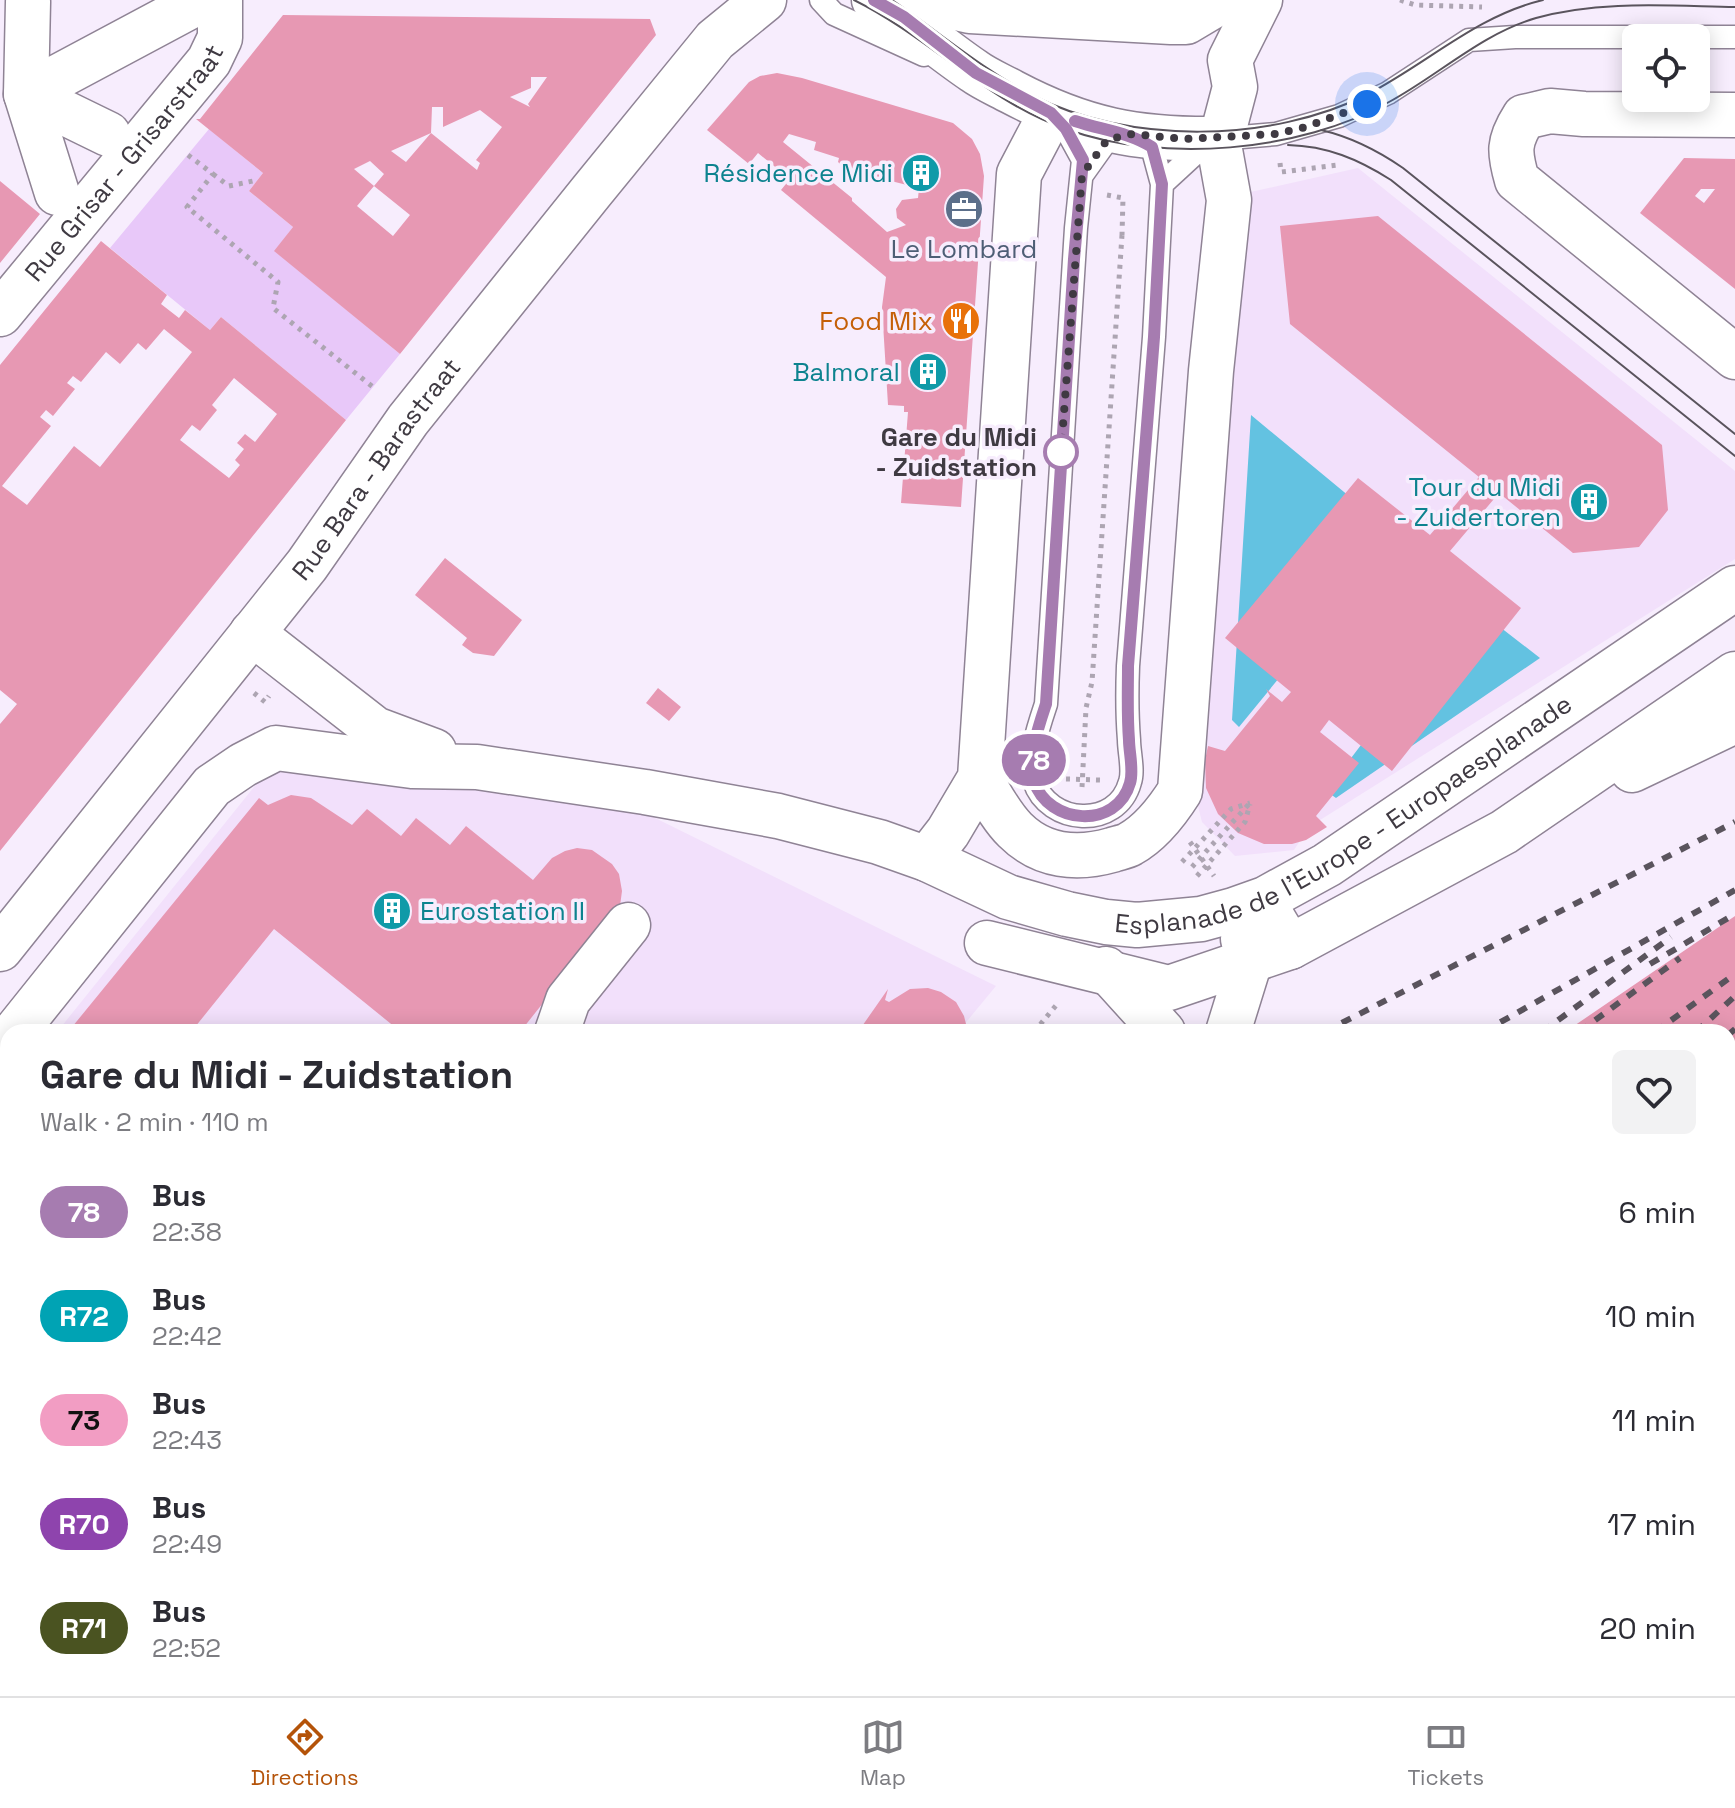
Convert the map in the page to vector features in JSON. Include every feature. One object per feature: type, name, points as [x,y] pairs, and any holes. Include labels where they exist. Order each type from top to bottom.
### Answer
[{"type":"street","name":"Rue Bara - Barastraat","points":[[0,949],[307,565],[408,420],[591,192],[715,40],[764,0]]},
{"type":"street","points":[[874,0],[904,17],[976,73],[1051,113],[1099,129],[1166,139],[1218,139]]},
{"type":"street","points":[[920,0],[970,11],[1171,22],[1186,22],[1223,0]]},
{"type":"street","points":[[980,778],[999,811],[1016,831],[1053,853],[1076,857],[1129,845],[1168,811],[1180,791],[1211,371],[1229,200],[1218,139],[1224,129],[1235,87],[1230,60],[1260,0]]},
{"type":"street","points":[[28,2],[13,91],[57,193]]},
{"type":"street","points":[[13,91],[204,4]]},
{"type":"street","name":"Rue Grisar - Grisarstraat","points":[[0,314],[209,61],[220,38],[204,4]]},
{"type":"street","points":[[13,91],[108,134]]},
{"type":"street","points":[[1735,115],[1550,111],[1524,117],[1512,135],[1510,157],[1517,180],[1735,357]]},
{"type":"street","points":[[927,859],[948,832],[980,778],[1019,174],[1051,113]]},
{"type":"street","name":"Esplanade de l'Europe - Europaesplanade","points":[[477,767],[778,816],[879,842],[927,859],[1008,897],[1106,922],[1137,925],[1201,919],[1257,932],[1265,899],[1327,865],[1735,588]]},
{"type":"street","points":[[252,633],[375,729],[477,767]]},
{"type":"street","points":[[1504,832],[1735,674]]},
{"type":"street","points":[[987,943],[1080,960],[1169,988],[1257,932],[1504,832],[1735,721]]},
{"type":"street","points":[[21,1024],[212,786],[243,765],[276,748],[412,766],[477,767]]},
{"type":"street","points":[[560,1024],[568,1000],[628,925]]},
{"type":"street","points":[[1230,1024],[1257,932]]},
{"type":"street","points":[[1080,960],[1154,1024]]},
{"type":"lane","points":[[821,0],[834,14],[1051,113],[1066,129],[1083,160],[1050,606],[1046,704],[1035,737],[1033,778],[1042,799],[1060,813],[1080,818],[1093,817],[1119,803],[1131,781],[1128,666],[1154,337],[1162,184],[1152,147],[1132,134],[1107,140],[1082,175]]},
{"type":"lane","points":[[1162,184],[1200,149],[1218,139],[1276,134],[1339,116],[1388,93],[1469,40],[1529,36],[1735,37]]},
{"type":"path","points":[[188,155],[229,186],[253,181],[257,184]]},
{"type":"path","points":[[1278,155],[1281,172],[1338,165]]},
{"type":"path","points":[[213,174],[187,207],[278,282],[273,308],[373,387]]},
{"type":"path","points":[[1081,797],[1125,236],[1123,198],[1106,195]]},
{"type":"path","points":[[1057,779],[1109,781]]},
{"type":"path","points":[[1182,862],[1231,809],[1250,803]]},
{"type":"path","points":[[1192,867],[1250,803]]},
{"type":"path","points":[[1197,876],[1245,822],[1250,803]]},
{"type":"path","points":[[1168,811],[1257,932]]},
{"type":"path","points":[[1039,1024],[1080,960]]},
{"type":"shaded area","points":[[209,129],[263,173],[249,191],[293,227],[275,251],[400,354],[346,420],[221,317],[210,330],[110,248]]},
{"type":"shaded area","points":[[1358,168],[1735,471],[1735,559],[1309,827],[1294,850],[1235,856],[1202,822],[1193,786],[1246,193]]},
{"type":"shaded area","points":[[278,757],[647,814],[996,986],[965,1024],[63,1024]]},
{"type":"water","points":[[1251,415],[1396,535],[1239,727],[1232,720]]},
{"type":"water","points":[[1469,603],[1540,658],[1336,798],[1326,791]]},
{"type":"building","points":[[283,15],[650,19],[656,35],[400,354],[274,251],[293,227],[249,191],[263,173],[196,119],[200,119]],"holes":[[[531,77],[547,77],[528,104],[530,107],[510,97],[531,88]],[[432,107],[443,107],[443,127],[480,110],[502,127],[476,160],[480,163],[477,170],[431,133]],[[431,133],[406,162],[391,151]],[[370,161],[384,174],[374,186],[354,169]],[[374,186],[410,215],[393,236],[357,206]]]},
{"type":"building","points":[[777,73],[802,78],[953,123],[972,139],[980,154],[984,176],[961,507],[901,503],[908,412],[904,412],[904,406],[888,405],[882,307],[886,277],[781,190],[790,179],[758,153],[749,164],[707,130],[749,82]],"holes":[[[789,134],[816,142],[814,150],[839,158],[838,162],[847,170],[919,188],[918,198],[902,200],[896,209],[897,218],[906,225],[887,232],[852,198],[783,142]]]},
{"type":"building","points":[[1684,158],[1735,159],[1735,289],[1640,213]],"holes":[[[1701,189],[1715,189],[1704,203],[1695,196]]]},
{"type":"building","points":[[0,181],[40,214],[0,263]]},
{"type":"building","name":"Tour du Midi - Zuidertoren","points":[[1378,216],[1662,445],[1668,510],[1639,547],[1573,553],[1499,493],[1450,551],[1521,608],[1392,771],[1329,720],[1320,732],[1359,763],[1316,816],[1327,827],[1306,840],[1292,844],[1264,844],[1238,833],[1218,814],[1206,788],[1205,760],[1208,746],[1225,751],[1270,696],[1266,689],[1282,702],[1291,692],[1225,638],[1358,478],[1430,535],[1479,477],[1290,324],[1280,226]]},
{"type":"building","points":[[101,241],[167,295],[161,304],[179,318],[185,310],[210,330],[221,317],[346,420],[0,851],[0,724],[17,704],[0,690],[0,365]],"holes":[[[164,329],[192,352],[100,467],[74,446],[27,505],[2,486],[51,426],[40,417],[46,410],[53,416],[75,389],[67,383],[73,376],[81,382],[106,352],[120,364],[138,343],[146,350]],[[234,378],[277,414],[255,442],[245,434],[237,443],[244,449],[235,460],[240,465],[229,478],[180,440],[192,425],[200,431],[217,410],[212,405]]]},
{"type":"building","points":[[445,558],[522,620],[494,656],[473,653],[462,645],[467,638],[415,595]]},
{"type":"building","points":[[658,688],[681,707],[669,721],[646,703]]},
{"type":"building","name":"Eurostation II","points":[[291,795],[311,798],[352,825],[367,809],[401,836],[416,818],[450,845],[466,826],[533,880],[552,858],[565,851],[577,848],[592,850],[612,864],[619,874],[622,891],[620,906],[526,1024],[391,1024],[274,929],[197,1024],[75,1024],[259,798],[268,805]]},
{"type":"building","points":[[1735,916],[1735,1024],[1577,1024]]},
{"type":"building","points":[[928,988],[941,992],[956,1002],[966,1024],[864,1024],[888,989],[885,1000],[889,1002],[910,989]]},
{"type":"tram line","points":[[854,0],[908,32],[984,86],[1037,117],[1104,140],[1144,147],[1187,149],[1273,142],[1354,119],[1389,102],[1497,34],[1536,18],[1610,6],[1735,7]]},
{"type":"tram line","points":[[892,0],[996,74],[1032,95],[1070,111],[1112,123],[1155,130],[1200,132],[1288,122],[1330,110],[1390,82],[1496,17],[1543,0]]},
{"type":"tram line","points":[[1321,130],[1364,145],[1403,168],[1735,434]]},
{"type":"tram line","points":[[1288,145],[1342,155],[1391,180],[1735,456]]},
{"type":"railway","points":[[1340,1024],[1735,822]]},
{"type":"railway","points":[[1497,1024],[1735,890]]},
{"type":"railway","points":[[1650,964],[1735,914]]},
{"type":"railway","points":[[1553,1024],[1671,937]]},
{"type":"railway","points":[[1590,1024],[1680,958]]},
{"type":"railway","points":[[1666,1024],[1735,974]]},
{"type":"railway","points":[[1705,1024],[1735,996]]},
{"type":"bus line","name":"78","points":[[874,0],[904,17],[976,73],[1051,113],[1066,129],[1083,160],[1050,606],[1046,704],[1035,737],[1033,778],[1042,799],[1060,813],[1080,818],[1093,817],[1119,803],[1131,781],[1128,666],[1154,337],[1162,184],[1152,147],[1132,134],[1099,129],[1075,121]]},
{"type":"place","name":"Résidence Midi","points":[[921,173]]},
{"type":"place","name":"Le Lombard","points":[[964,209]]},
{"type":"place","name":"Food Mix","points":[[961,321]]},
{"type":"place","name":"Balmoral","points":[[928,372]]},
{"type":"place","name":"Gare du Midi - Zuidstation","points":[[1061,452]]},
{"type":"place","name":"Tour du Midi - Zuidertoren","points":[[1589,502]]},
{"type":"place","name":"Eurostation II","points":[[392,911]]},
{"type":"route","points":[[1061,452],[1082,175],[1107,140],[1132,134],[1166,139],[1218,139],[1276,134],[1306,127],[1367,104]]}]
